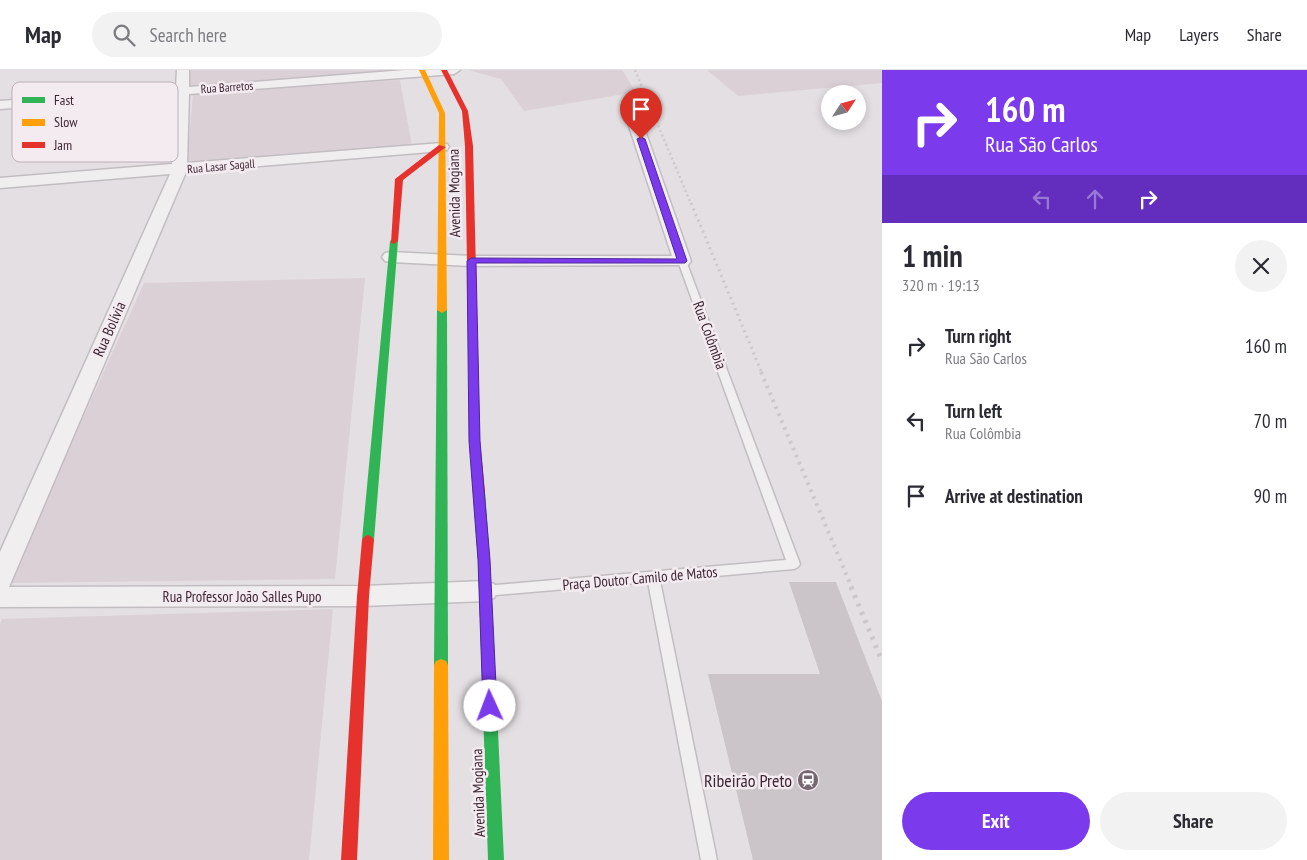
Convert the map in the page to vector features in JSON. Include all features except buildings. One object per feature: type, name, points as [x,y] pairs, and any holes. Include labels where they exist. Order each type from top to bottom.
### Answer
[{"type":"main road","name":"Avenida Mogiana","points":[[445,70],[465,111],[469,146],[475,441],[485,591],[496,860]]},
{"type":"main road","name":"Avenida Mogiana","points":[[423,71],[442,113],[440,260],[441,860]]},
{"type":"main road","name":"Avenida Mogiana","points":[[349,860],[363,596],[400,178],[442,147]]},
{"type":"street","name":"Rua Bolívia","points":[[0,580],[179,170],[183,70]]},
{"type":"street","name":"Rua Barretos","points":[[178,91],[454,70]]},
{"type":"street","name":"Rua Colômbia","points":[[629,105],[682,261]]},
{"type":"street","name":"Rua Lasar Sagall","points":[[0,183],[179,170],[442,147]]},
{"type":"street","points":[[392,257],[471,261],[682,261]]},
{"type":"street","name":"Rua Professor João Salles Pupo","points":[[0,596],[363,596],[485,591]]},
{"type":"lane","name":"Rua Colômbia","points":[[682,261],[794,564]]},
{"type":"lane","name":"Praça Doutor Camilo de Matos","points":[[485,591],[653,578],[794,564]]},
{"type":"lane","points":[[653,578],[709,860]]},
{"type":"shaded area","points":[[190,70],[411,70],[189,87]]},
{"type":"shaded area","points":[[468,70],[622,70],[636,92],[524,111],[501,79]]},
{"type":"shaded area","points":[[707,70],[882,70],[882,83],[821,85],[821,89],[738,96]]},
{"type":"shaded area","points":[[400,80],[412,146],[187,164],[193,93]]},
{"type":"shaded area","points":[[365,278],[335,579],[8,583],[144,283]]},
{"type":"shaded area","points":[[333,609],[309,860],[0,860],[0,624],[2,619]]},
{"type":"railway","points":[[635,70],[691,204]]},
{"type":"railway","points":[[691,203],[762,373]]},
{"type":"railway","points":[[761,372],[852,588]]},
{"type":"railway","points":[[851,587],[882,661]]},
{"type":"traffic: fast","points":[[368,540],[394,241]]},
{"type":"traffic: fast","points":[[441,665],[442,310]]},
{"type":"traffic: fast","points":[[479,492],[484,560],[496,860]]},
{"type":"traffic: slow","points":[[422,70],[442,113],[442,310]]},
{"type":"traffic: slow","points":[[441,665],[441,860]]},
{"type":"traffic: jam","points":[[444,70],[465,111],[469,146],[475,441],[479,492]]},
{"type":"traffic: jam","points":[[394,241],[399,179],[442,147]]},
{"type":"traffic: jam","points":[[349,860],[363,596],[368,540]]},
{"type":"place","name":"Ribeirão Preto","points":[[808,780]]},
{"type":"route","points":[[490,706],[484,560],[475,441],[471,261],[682,261],[641,139]]}]
